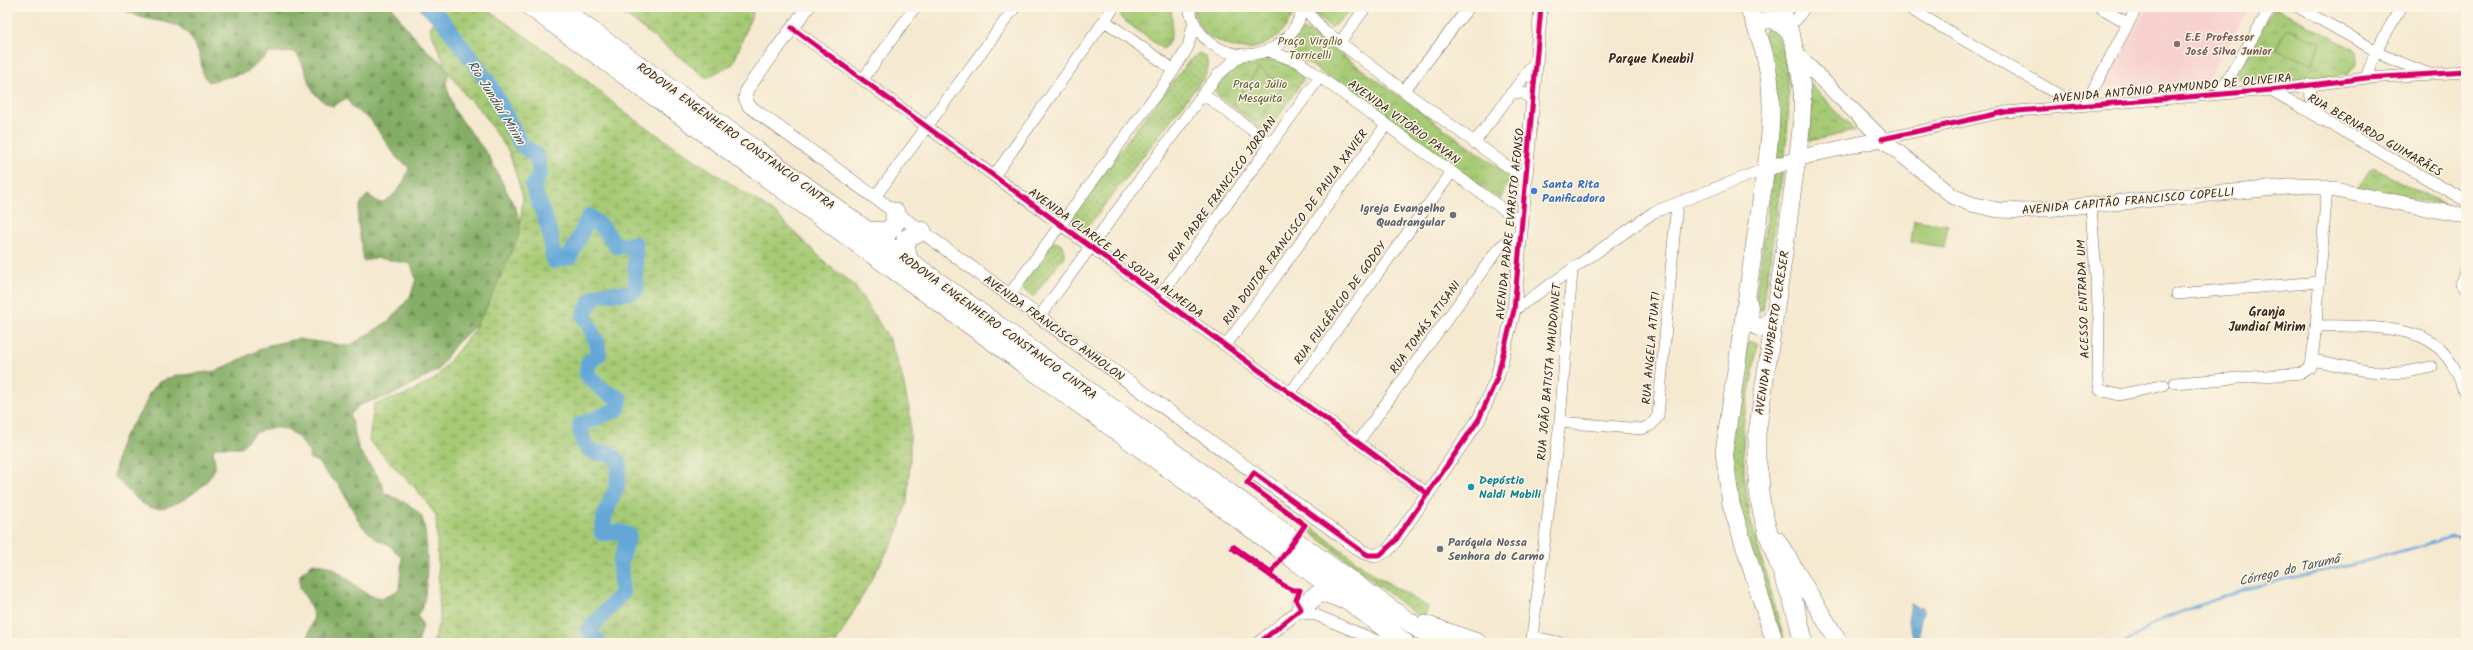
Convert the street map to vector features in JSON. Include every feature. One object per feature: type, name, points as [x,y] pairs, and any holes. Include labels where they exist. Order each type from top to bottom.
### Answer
[{"type":"highway","name":"RODOVIA ENGENHEIRO CONSTANCIO CINTRA","points":[[531,7],[1290,556],[1405,643]]},
{"type":"highway","name":"RODOVIA ENGENHEIRO CONSTANCIO CINTRA","points":[[558,7],[1439,643]]},
{"type":"highway","points":[[868,231],[888,232],[895,223],[895,212]]},
{"type":"highway","points":[[908,260],[905,245],[906,239],[922,231]]},
{"type":"highway","points":[[1758,470],[1758,498],[1764,522],[1798,619],[1803,643]]},
{"type":"highway","points":[[1290,556],[1304,577],[1307,591],[1299,610]]},
{"type":"highway","points":[[1299,610],[1318,592],[1325,592],[1367,614]]},
{"type":"highway","points":[[1400,615],[1476,643]]},
{"type":"main road","points":[[1748,7],[1756,26],[1771,80],[1771,128],[1750,284],[1734,380],[1725,459],[1731,504],[1775,643]]},
{"type":"main road","name":"AVENIDA HUMBERTO CERESER","points":[[1781,7],[1789,28],[1796,54],[1800,75],[1802,105],[1777,307],[1757,434],[1758,470],[1767,511],[1778,543],[1839,643]]},
{"type":"main road","points":[[1756,26],[1763,20],[1771,20],[1789,28]]},
{"type":"main road","name":"AVENIDA CAPITÃO FRANCISCO COPELLI","points":[[1796,54],[1882,139],[1954,196],[1971,204],[1998,210],[2025,211],[2310,185],[2327,187],[2466,216]]},
{"type":"main road","name":"AVENIDA ANTÔNIO RAYMUNDO DE OLIVEIRA","points":[[1766,169],[1814,154],[1882,139]]},
{"type":"main road","points":[[1750,284],[1749,310],[1753,324],[1765,327],[1770,324],[1777,307]]},
{"type":"street","points":[[792,28],[808,7]]},
{"type":"street","points":[[863,79],[915,7]]},
{"type":"street","points":[[875,197],[1015,7]]},
{"type":"street","points":[[994,176],[1114,7]]},
{"type":"street","points":[[1189,7],[1194,22],[1209,42],[1230,53],[1241,55],[1268,50],[1281,43],[1291,33],[1303,8]]},
{"type":"street","points":[[1340,42],[1366,7]]},
{"type":"street","points":[[1404,91],[1469,7]]},
{"type":"street","name":"AVENIDA PADRE EVARISTO AFONSO","points":[[1363,552],[1375,556],[1388,550],[1479,419],[1489,399],[1514,310],[1541,7]]},
{"type":"street","points":[[1789,28],[1804,7]]},
{"type":"street","points":[[1907,7],[2081,106],[2136,7]]},
{"type":"street","points":[[2100,7],[2127,23]]},
{"type":"street","points":[[2219,94],[2271,7]]},
{"type":"street","points":[[2298,7],[2376,51],[2431,75]]},
{"type":"street","points":[[2366,78],[2376,51],[2401,7]]},
{"type":"street","name":"AVENIDA VITÓRIO PAVAN","points":[[1303,8],[1316,23],[1340,42],[1474,143],[1525,179]]},
{"type":"street","points":[[1105,21],[1174,70]]},
{"type":"street","points":[[1009,295],[1174,70],[1188,47],[1194,22]]},
{"type":"street","name":"AVENIDA CLARICE DE SOUZA ALMEIDA","points":[[792,28],[1060,225],[1291,392],[1428,494]]},
{"type":"street","name":"AVENIDA FRANCISCO ANHOLON","points":[[792,28],[751,82],[745,93],[746,102],[756,112],[1363,552]]},
{"type":"street","name":"AVENIDA VITÓRIO PAVAN","points":[[1268,50],[1299,62],[1452,172],[1521,228]]},
{"type":"street","points":[[1039,317],[1203,94],[1218,75],[1241,55]]},
{"type":"street","points":[[1474,143],[1535,62]]},
{"type":"street","name":"AVENIDA ANTÔNIO RAYMUNDO DE OLIVEIRA","points":[[1882,139],[2005,112],[2271,90],[2366,78],[2466,72]]},
{"type":"street","name":"RUA PADRE FRANCISCO JORDAN","points":[[1159,297],[1320,77]]},
{"type":"street","points":[[2310,84],[2311,99],[2321,119]]},
{"type":"street","name":"RUA BERNARDO GUIMARÃES","points":[[2271,90],[2466,202]]},
{"type":"street","points":[[1511,93],[1524,93],[1532,100]]},
{"type":"street","points":[[1203,94],[1271,144]]},
{"type":"street","name":"RUA DOUTOR FRANCISCO DE PAULA XAVIER","points":[[1226,345],[1386,125]]},
{"type":"street","name":"AVENIDA ANTÔNIO RAYMUNDO DE OLIVEIRA","points":[[1514,310],[1572,271],[1654,212],[1766,169]]},
{"type":"street","name":"RUA FULGÊNCIO DE GODOY","points":[[1291,392],[1452,172]]},
{"type":"street","points":[[2327,187],[2313,360],[2367,371],[2401,374],[2432,367]]},
{"type":"street","name":"RUA ANGELA ATUATI","points":[[1560,422],[1642,428],[1651,425],[1658,416],[1677,203]]},
{"type":"street","name":"ACESSO ENTRADA UM","points":[[2091,206],[2099,319],[2098,380],[2100,390],[2119,395],[2170,384],[2302,373],[2311,367],[2313,360]]},
{"type":"street","name":"RUA TOMÁS ATISANI","points":[[1358,442],[1498,249],[1521,228]]},
{"type":"street","points":[[2466,268],[2461,284],[2466,290]]},
{"type":"street","name":"RUA JOÃO BATISTA MAUDONNET","points":[[1561,643],[1532,637],[1560,422],[1572,271]]},
{"type":"street","points":[[2177,294],[2320,282]]},
{"type":"street","points":[[2316,326],[2356,325],[2416,335],[2427,339],[2438,347],[2449,360],[2459,378],[2466,400]]},
{"type":"street","points":[[1259,643],[1299,610],[1316,615],[1382,643]]},
{"type":"shaded area","name":"E.E Professor José Silva Junior","points":[[2148,7],[2250,7],[2207,80],[2200,83],[2106,88],[2103,83]]},
{"type":"green space","points":[[116,7],[392,7],[425,49],[450,68],[446,84],[454,110],[488,155],[516,209],[523,232],[489,308],[480,321],[455,345],[438,370],[394,394],[359,405],[350,415],[359,450],[382,482],[384,493],[413,508],[421,516],[424,523],[427,574],[425,597],[423,605],[417,615],[423,626],[418,643],[306,643],[314,616],[308,601],[300,588],[300,574],[313,563],[332,567],[368,595],[383,598],[399,590],[402,558],[388,544],[376,539],[361,525],[339,485],[327,474],[318,462],[309,458],[310,455],[306,447],[289,431],[275,428],[267,429],[258,432],[242,447],[216,447],[213,452],[215,467],[212,475],[188,497],[167,507],[149,507],[134,497],[114,477],[119,449],[124,436],[144,407],[149,394],[159,382],[174,376],[217,371],[269,345],[297,339],[349,346],[389,321],[410,297],[416,279],[411,264],[379,258],[363,261],[358,226],[359,209],[362,202],[368,195],[380,203],[390,198],[399,189],[409,167],[397,158],[370,119],[353,108],[348,100],[345,99],[333,106],[317,96],[312,90],[304,68],[295,52],[270,53],[247,72],[209,82],[203,75],[200,55],[189,35],[184,30],[172,24],[146,19]]},
{"type":"green space","points":[[437,7],[483,7],[574,70],[625,113],[776,214],[829,266],[854,285],[888,337],[900,368],[910,413],[910,462],[907,502],[897,534],[836,643],[433,643],[440,618],[436,515],[416,489],[369,441],[374,404],[405,395],[435,379],[472,333],[487,307],[519,235],[523,197],[509,152],[481,111],[465,95],[446,68],[430,29]]},
{"type":"green space","points":[[610,7],[755,7],[733,64],[706,78],[632,20]]},
{"type":"green space","points":[[1125,7],[1171,7],[1172,30],[1167,45],[1163,49],[1121,18],[1121,12]]},
{"type":"green space","name":"Praça Júlio Mesquita","points":[[1191,7],[1295,7],[1291,19],[1276,37],[1267,43],[1245,49],[1222,43],[1205,34]]},
{"type":"green space","points":[[1314,7],[1355,7],[1331,28],[1314,13]]},
{"type":"green space","points":[[2274,7],[2357,51],[2357,63],[2346,75],[2319,78],[2238,80],[2236,73]]},
{"type":"green space","points":[[1769,26],[1780,41],[1786,62],[1788,114],[1783,168],[1763,310],[1754,310],[1774,166],[1764,31]]},
{"type":"green space","points":[[2287,28],[2321,43],[2312,64],[2276,50]]},
{"type":"green space","name":"Praça Virgílio Torricelli","points":[[1304,30],[1313,34],[1510,176],[1500,200],[1294,53],[1292,44],[1294,35]]},
{"type":"green space","points":[[1199,53],[1206,57],[1208,66],[1206,75],[1089,225],[1081,227],[1069,215],[1190,60]]},
{"type":"green space","name":"Praça Júlio Mesquita","points":[[1277,60],[1297,68],[1302,75],[1303,80],[1273,124],[1265,128],[1259,128],[1219,97],[1216,92],[1217,85],[1236,62]]},
{"type":"green space","points":[[1259,68],[1283,86],[1257,122],[1233,104]]},
{"type":"green space","points":[[1807,80],[1855,131],[1810,141],[1811,110]]},
{"type":"green space","points":[[2372,167],[2446,206],[2357,189]]},
{"type":"green space","points":[[1914,220],[1948,225],[1944,247],[1911,242]]},
{"type":"green space","points":[[1053,241],[1062,245],[1065,255],[1033,297],[1019,286]]},
{"type":"green space","points":[[1748,341],[1758,344],[1743,425],[1744,471],[1749,515],[1785,643],[1779,643],[1742,526],[1729,456]]},
{"type":"green space","points":[[1310,526],[1373,574],[1428,607],[1423,620],[1309,531]]},
{"type":"water","points":[[1911,604],[1918,608],[1922,606],[1925,611],[1920,617],[1920,643],[1916,643],[1908,621]]},
{"type":"waterway","name":"Rio Jundiaí Mirim","points":[[428,7],[442,20],[487,80],[521,144],[537,156],[540,172],[533,187],[550,232],[554,261],[570,257],[589,216],[604,229],[616,246],[635,244],[636,290],[620,294],[600,295],[594,298],[589,304],[584,315],[597,343],[599,354],[588,363],[587,375],[603,390],[620,399],[618,409],[580,425],[581,433],[584,444],[587,448],[596,453],[610,453],[619,463],[617,486],[605,514],[602,533],[620,532],[629,535],[620,563],[622,593],[588,631],[599,643]]},
{"type":"waterway","name":"Córrego do Tarumã","points":[[2124,643],[2162,619],[2250,587],[2355,564],[2452,537],[2466,539]]},
{"type":"cycle path","points":[[1259,643],[1301,609],[1296,600],[1300,590],[1293,590],[1286,587],[1232,548],[1233,546],[1271,573],[1305,525],[1247,483],[1254,473],[1363,552],[1368,555],[1380,555],[1395,541],[1479,419],[1497,378],[1514,310],[1541,7]]},
{"type":"cycle path","points":[[792,28],[1428,494]]},
{"type":"cycle path","points":[[1882,139],[2005,112],[2271,90],[2366,78],[2466,72]]},
{"type":"place","name":"E.E Professor José Silva Junior","points":[[2177,44]]},
{"type":"place","name":"Santa Rita Panificadora","points":[[1534,191]]},
{"type":"place","name":"Igreja Evangelho Quadrangular","points":[[1453,215]]},
{"type":"place","name":"Depóstio Naldi Mobili","points":[[1471,487]]},
{"type":"place","name":"Paróquia Nossa Senhora do Carmo","points":[[1440,549]]},
{"type":"district","name":"Parque Kneubil","points":[[1651,58]]},
{"type":"district","name":"Granja Jundiaí Mirim","points":[[2267,318]]}]
